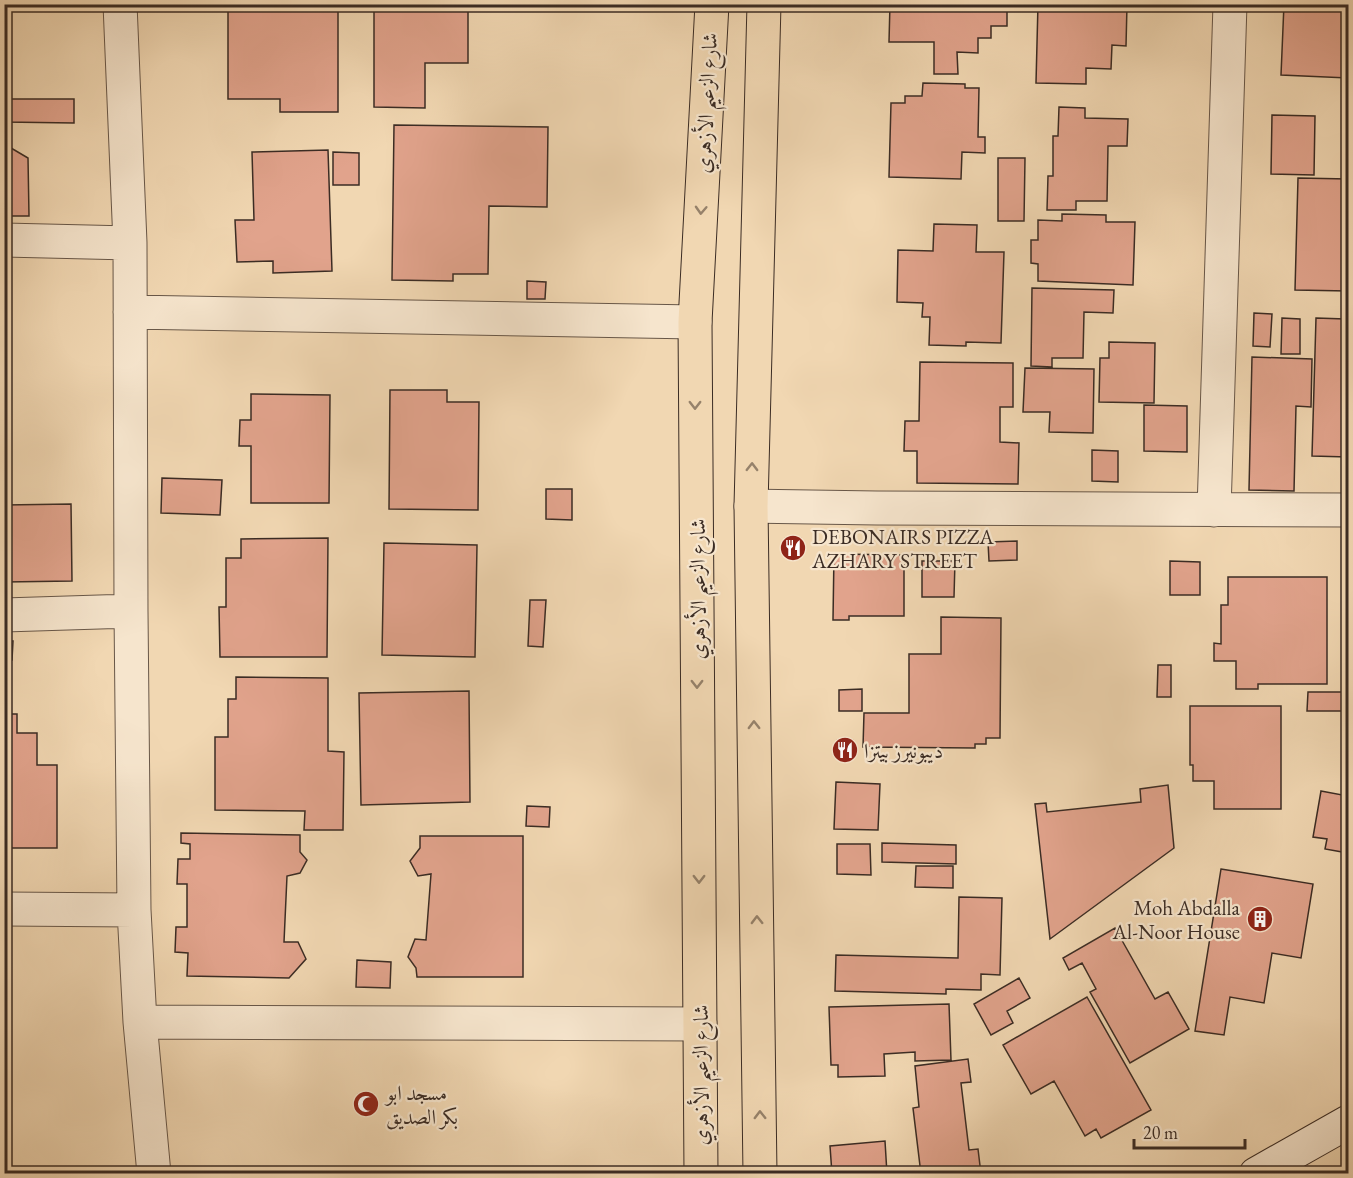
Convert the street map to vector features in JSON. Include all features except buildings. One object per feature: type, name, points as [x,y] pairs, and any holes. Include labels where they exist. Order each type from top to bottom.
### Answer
[{"type":"main road","name":"شارع الزعيم الأزهري","points":[[701,1173],[695,322],[711,4]]},
{"type":"main road","points":[[760,1173],[751,506],[764,4]]},
{"type":"street","points":[[120,4],[130,243],[134,910],[140,1022],[154,1173]]},
{"type":"street","points":[[1214,510],[1230,4]]},
{"type":"street","points":[[4,240],[130,243]]},
{"type":"street","points":[[130,312],[695,322]]},
{"type":"street","points":[[751,506],[1348,510]]},
{"type":"street","points":[[4,615],[131,611]]},
{"type":"street","points":[[4,909],[134,910]]},
{"type":"street","points":[[140,1022],[700,1024]]},
{"type":"street","points":[[1256,1173],[1348,1122]]},
{"type":"place","name":"DEBONAIRS PIZZA AZHARY STREET","points":[[793,548]]},
{"type":"place","name":"ديبونيرز بيتزا","points":[[845,750]]},
{"type":"place","name":"Moh Abdalla Al-Noor House","points":[[1260,919]]},
{"type":"place","name":"مسجد ابو بكر الصديق","points":[[366,1104]]}]
